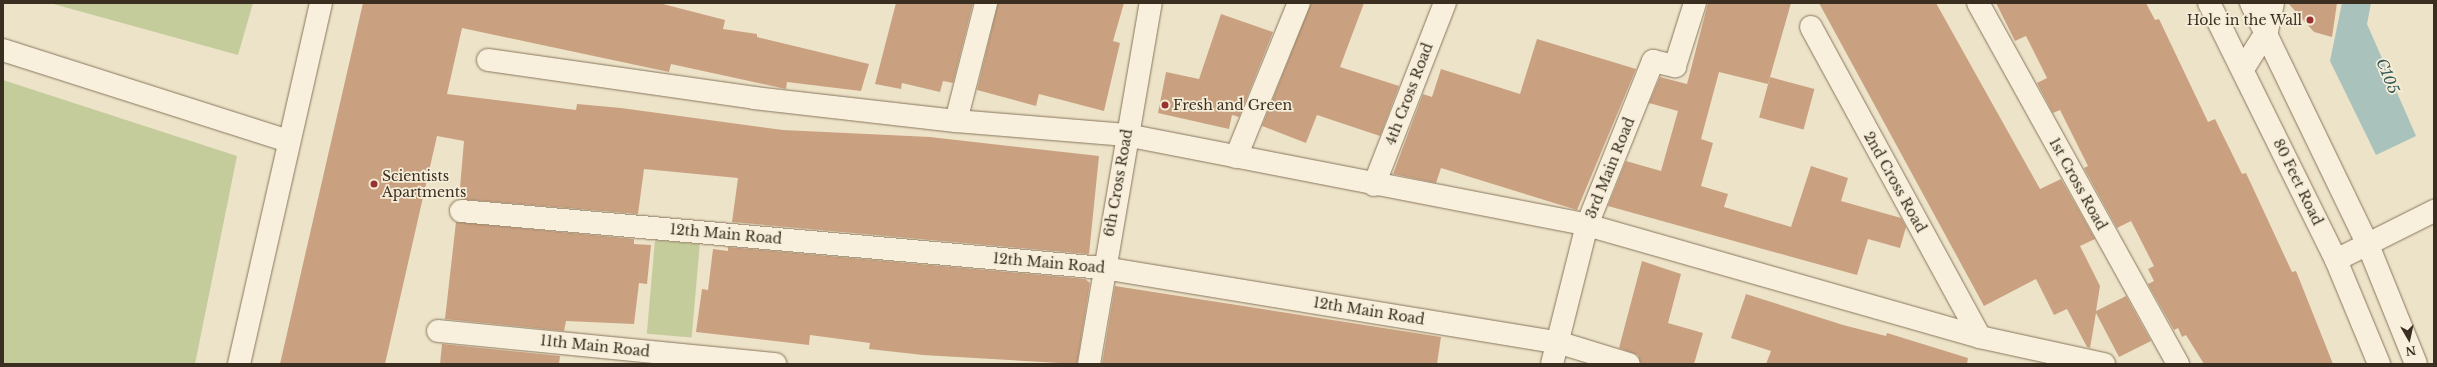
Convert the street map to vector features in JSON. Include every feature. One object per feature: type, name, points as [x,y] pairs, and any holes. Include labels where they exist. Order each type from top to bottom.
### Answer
[{"type":"street","points":[[239,364],[321,3]]},
{"type":"street","points":[[956,121],[986,3]]},
{"type":"street","name":"6th Cross Road","points":[[1088,364],[1126,135],[1151,3]]},
{"type":"street","points":[[1236,157],[1299,3]]},
{"type":"street","name":"4th Cross Road","points":[[1374,185],[1445,3]]},
{"type":"street","name":"3rd Main Road","points":[[1552,364],[1587,226],[1653,61],[1675,66],[1695,3]]},
{"type":"street","name":"1st Cross Road","points":[[1978,3],[2178,364]]},
{"type":"street","name":"80 Feet Road","points":[[2209,3],[2243,69],[2336,260],[2379,364]]},
{"type":"street","points":[[2251,3],[2267,31],[2368,245],[2416,364]]},
{"type":"street","points":[[2243,69],[2267,31],[2273,3]]},
{"type":"street","name":"2nd Cross Road","points":[[1811,27],[1980,337]]},
{"type":"street","points":[[3,50],[289,141]]},
{"type":"street","points":[[488,60],[754,98],[956,121],[1126,135],[1587,226],[1980,337],[2104,364]]},
{"type":"street","name":"12th Main Road","points":[[461,210],[1103,268],[1557,342],[1629,364]]},
{"type":"street","points":[[2336,260],[2434,210]]},
{"type":"street","name":"11th Main Road","points":[[438,331],[776,364]]},
{"type":"green space","points":[[50,3],[253,3],[238,55]]},
{"type":"green space","points":[[3,80],[237,156],[195,364],[3,364]]},
{"type":"green space","points":[[655,240],[700,244],[692,338],[647,334]]},
{"type":"water","name":"C105","points":[[2342,3],[2371,3],[2367,24],[2416,136],[2376,155],[2330,61]]},
{"type":"building","points":[[363,3],[659,3],[725,20],[723,29],[757,34],[757,37],[869,64],[861,91],[787,82],[786,89],[671,64],[669,72],[462,28],[447,94],[576,110],[577,104],[621,108],[783,130],[930,137],[1099,156],[1089,254],[732,222],[738,178],[644,169],[638,214],[459,199],[464,141],[437,136],[385,364],[280,364]]},
{"type":"building","points":[[896,3],[973,3],[953,83],[943,81],[940,92],[902,83],[901,89],[875,84]]},
{"type":"building","points":[[998,3],[1124,3],[1113,41],[1120,43],[1104,111],[1039,94],[1036,106],[977,90]]},
{"type":"building","points":[[1311,3],[1364,3],[1340,67],[1399,86],[1380,136],[1317,115],[1306,143],[1262,126]]},
{"type":"building","points":[[1708,3],[1791,3],[1768,84],[1719,72],[1701,139],[1713,143],[1701,186],[1728,194],[1724,207],[1791,227],[1811,166],[1848,178],[1841,201],[1901,218],[1906,227],[1900,248],[1868,239],[1857,275],[1608,206],[1626,161],[1661,171],[1678,111],[1649,103],[1660,77],[1687,84]]},
{"type":"building","points":[[1819,3],[1936,3],[2040,189],[2061,179],[2095,239],[2080,246],[2100,286],[2096,311],[2126,296],[2151,341],[2119,357],[2096,313],[2090,348],[2087,347],[2067,309],[2054,315],[2036,279],[1984,306]]},
{"type":"building","points":[[1996,3],[2146,3],[2155,20],[2159,19],[2208,122],[2215,119],[2242,174],[2246,173],[2292,272],[2296,271],[2333,364],[2204,364],[2186,335],[2182,337],[2178,328],[2174,330],[2148,284],[2154,281],[2148,269],[2154,266],[2131,221],[2117,228],[2084,168],[2088,166],[2060,110],[2053,113],[2037,83],[2047,78],[2026,36],[2015,41]]},
{"type":"building","points":[[2288,3],[2337,3],[2332,37],[2314,32]]},
{"type":"building","points":[[1221,14],[1273,32],[1239,117],[1232,115],[1229,129],[1158,113],[1166,72],[1199,79]]},
{"type":"building","points":[[1537,39],[1636,69],[1577,210],[1441,168],[1436,183],[1393,174],[1423,94],[1432,97],[1441,69],[1520,94]]},
{"type":"building","points":[[1770,77],[1814,89],[1804,129],[1759,118]]},
{"type":"building","points":[[456,222],[634,239],[634,244],[651,245],[647,284],[639,283],[634,324],[566,321],[564,331],[445,319]]},
{"type":"building","points":[[728,247],[1085,279],[1090,283],[1077,364],[923,355],[869,349],[870,343],[810,335],[809,345],[696,332],[702,289],[708,290],[713,249],[728,251]]},
{"type":"building","points":[[1642,261],[1681,274],[1668,323],[1703,333],[1694,364],[1641,364],[1638,355],[1619,348]]},
{"type":"building","points":[[1115,286],[1441,337],[1437,364],[1102,364]]},
{"type":"building","points":[[1746,294],[1843,325],[1886,336],[1887,333],[1968,358],[1967,364],[1766,364],[1771,351],[1731,338]]},
{"type":"building","points":[[442,344],[560,356],[559,364],[440,364]]},
{"type":"place","name":"Hole in the Wall","points":[[2310,20]]},
{"type":"place","name":"Fresh and Green","points":[[1165,105]]},
{"type":"place","name":"Scientists Apartments","points":[[374,184]]}]
